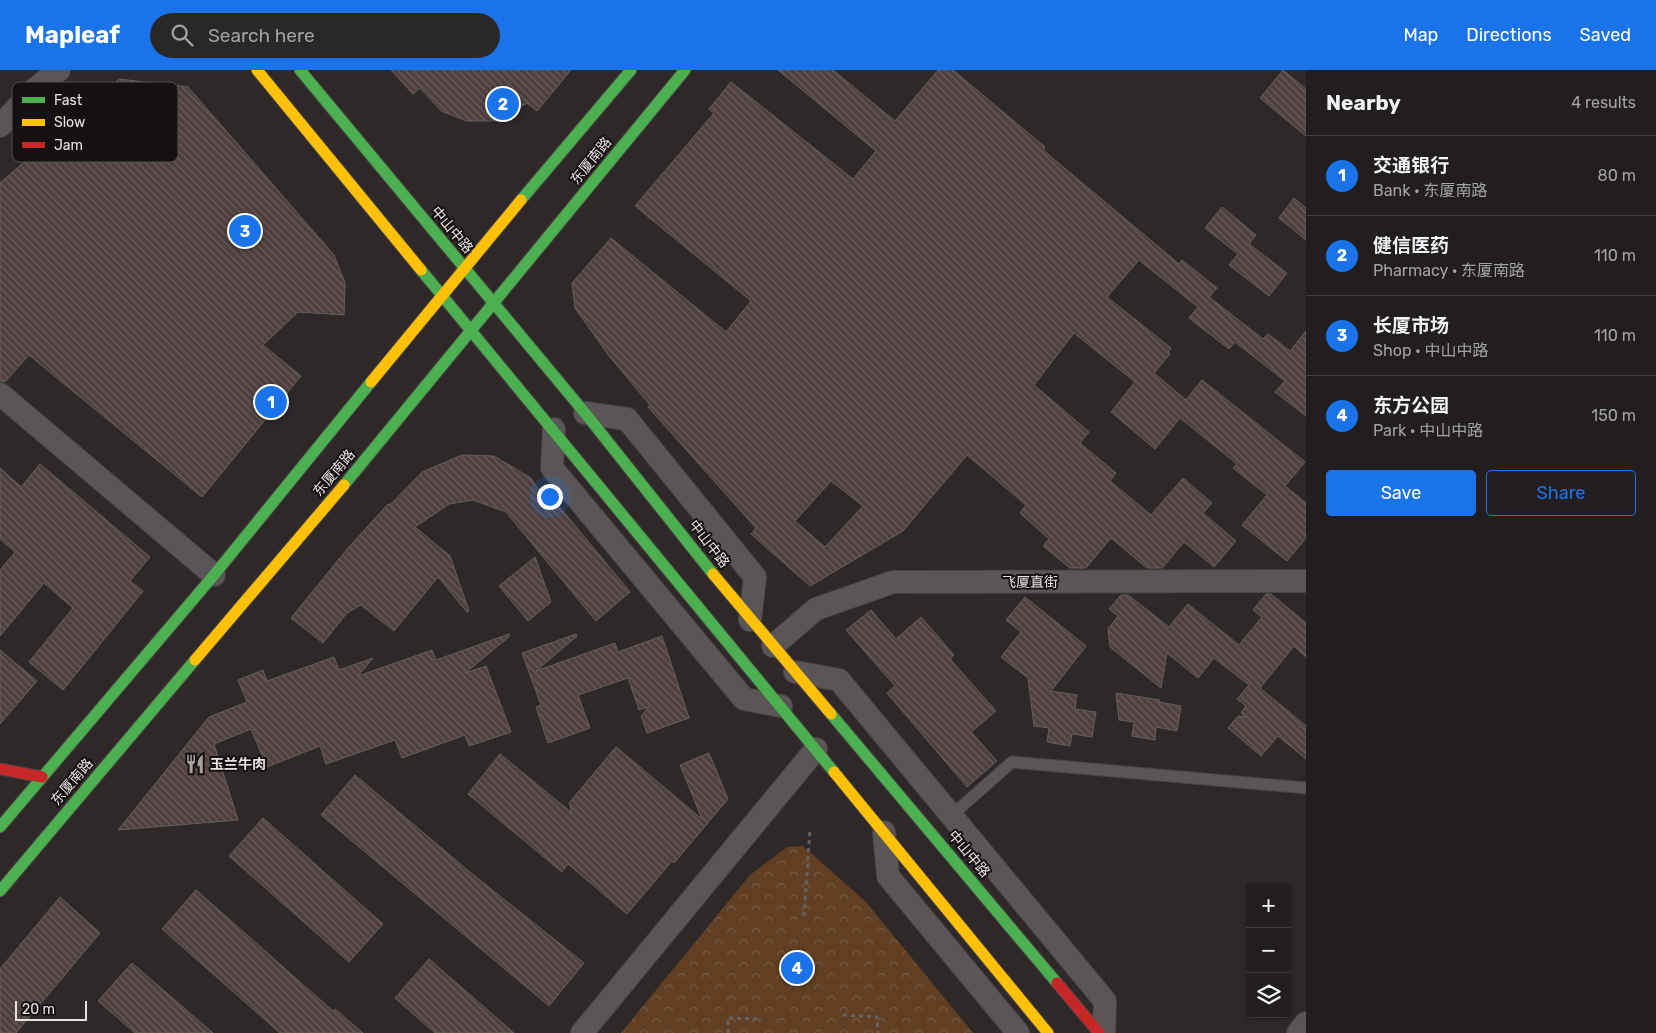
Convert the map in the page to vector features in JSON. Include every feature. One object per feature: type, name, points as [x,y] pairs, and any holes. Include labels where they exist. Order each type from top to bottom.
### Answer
[{"type":"main road","points":[[257,70],[554,429]]},
{"type":"main road","name":"中山中路","points":[[300,70],[493,304],[585,412],[750,620],[1099,1033]]},
{"type":"main road","name":"东厦南路","points":[[0,827],[214,575],[443,294],[631,70]]},
{"type":"main road","name":"东厦南路","points":[[0,891],[472,330],[685,70]]},
{"type":"main road","points":[[781,706],[1048,1033]]},
{"type":"main road","points":[[0,769],[42,777]]},
{"type":"street","points":[[44,82],[59,70]]},
{"type":"street","points":[[0,126],[12,113]]},
{"type":"street","points":[[0,394],[214,575]]},
{"type":"street","points":[[585,412],[627,419],[755,577],[750,620]]},
{"type":"street","points":[[554,429],[552,468],[744,699],[781,706]]},
{"type":"street","name":"飞厦直街","points":[[773,646],[816,609],[893,582],[1306,581]]},
{"type":"street","points":[[795,672],[839,680],[1105,1001],[1104,1033]]},
{"type":"street","points":[[582,1033],[816,749]]},
{"type":"street","points":[[884,832],[888,876],[1018,1033]]},
{"type":"street","points":[[1298,1033],[1306,1023]]},
{"type":"lane","points":[[951,816],[1012,762],[1306,788]]},
{"type":"path","points":[[804,916],[810,830]]},
{"type":"path","points":[[844,1015],[877,1017],[878,1033]]},
{"type":"path","points":[[728,1033],[728,1018],[762,1019]]},
{"type":"green space","points":[[803,846],[866,902],[973,1033],[621,1033],[750,875],[787,847]]},
{"type":"building","points":[[391,70],[571,70],[537,111],[527,103],[496,121],[467,121],[441,111],[420,88],[413,94]]},
{"type":"building","points":[[778,70],[833,70],[895,121],[938,70],[953,70],[1045,147],[1043,150],[1179,264],[1182,260],[1217,288],[1209,297],[1263,339],[1268,334],[1290,351],[1306,331],[1306,416],[1275,392],[1285,381],[1235,342],[1229,349],[1189,318],[1198,307],[1139,260],[1107,297],[1171,348],[1168,352],[1170,354],[1154,373],[1186,400],[1202,380],[1305,462],[1285,486],[1306,503],[1306,538],[1287,561],[1242,525],[1267,495],[1233,468],[1237,464],[1180,418],[1155,449],[1111,412],[1135,382],[1074,333],[1034,385],[1089,432],[1080,443],[1116,473],[1110,481],[1151,515],[1183,478],[1212,503],[1203,513],[1236,541],[1214,567],[1184,542],[1162,568],[1147,568],[1111,538],[1086,568],[1070,568],[1043,546],[1049,539],[1020,513],[1026,505],[967,455],[903,531],[810,586],[751,534],[756,528],[648,407],[650,405],[609,356],[575,308],[572,283],[611,238],[726,332],[751,301],[635,206],[714,113],[709,109],[731,82],[853,179],[876,151]],"holes":[[[831,481],[863,506],[825,547],[795,521]]]},
{"type":"building","points":[[1283,70],[1306,89],[1306,136],[1260,98]]},
{"type":"building","points":[[119,79],[145,82],[116,82]]},
{"type":"building","points":[[178,86],[188,87],[334,255],[345,283],[344,315],[298,312],[263,345],[301,376],[202,497],[29,355],[5,382],[0,381],[0,183],[24,162],[178,162]]},
{"type":"building","points":[[1294,198],[1306,208],[1306,240],[1279,218]]},
{"type":"building","points":[[1222,207],[1256,235],[1249,244],[1287,273],[1269,296],[1229,265],[1238,254],[1205,228]]},
{"type":"building","points":[[462,455],[494,456],[531,478],[544,498],[549,494],[630,592],[596,621],[506,512],[473,500],[449,504],[415,527],[450,556],[469,611],[467,612],[438,577],[394,631],[361,605],[347,613],[323,643],[291,618],[348,548],[388,504],[390,505],[422,472]]},
{"type":"building","points":[[40,464],[150,557],[130,581],[143,591],[63,690],[29,662],[73,608],[44,583],[0,636],[0,570],[15,552],[0,539],[0,468],[21,487]]},
{"type":"building","points":[[535,557],[551,602],[528,621],[499,586]]},
{"type":"building","points":[[1266,594],[1271,594],[1306,623],[1306,657],[1294,646],[1260,688],[1306,726],[1306,759],[1278,736],[1261,756],[1228,728],[1238,716],[1246,717],[1241,713],[1246,706],[1237,699],[1249,685],[1214,658],[1198,678],[1167,653],[1161,688],[1110,647],[1108,629],[1118,616],[1109,609],[1121,595],[1128,595],[1169,627],[1188,604],[1239,645],[1262,617],[1253,610]]},
{"type":"building","points":[[1025,597],[1086,646],[1051,691],[1077,695],[1075,709],[1096,712],[1092,737],[1072,734],[1070,746],[1047,742],[1049,728],[1034,726],[1028,678],[1001,657],[1021,632],[1006,620]]},
{"type":"building","points":[[871,610],[896,639],[921,617],[954,655],[950,659],[996,711],[971,732],[997,761],[967,787],[887,693],[895,686],[846,630]]},
{"type":"building","points":[[509,634],[510,636],[465,673],[486,666],[511,732],[469,746],[465,735],[402,758],[395,740],[326,764],[320,746],[267,767],[251,729],[214,744],[238,820],[118,830],[209,717],[247,702],[238,680],[263,670],[267,681],[334,657],[339,670],[373,658],[358,676],[432,650],[436,660]]},
{"type":"building","points":[[576,634],[577,636],[536,671],[615,643],[618,652],[662,636],[689,718],[647,733],[641,716],[649,707],[639,710],[628,678],[578,695],[590,728],[548,743],[536,707],[541,705],[522,653]]},
{"type":"building","points":[[0,650],[37,681],[0,724]]},
{"type":"building","points":[[1116,693],[1160,700],[1159,702],[1181,706],[1177,731],[1156,727],[1155,740],[1132,736],[1134,722],[1119,720]]},
{"type":"building","points":[[616,747],[702,819],[680,765],[709,753],[728,799],[674,863],[672,861],[627,914],[568,864],[562,872],[468,794],[500,754],[572,813],[569,803]]},
{"type":"building","points":[[355,775],[471,873],[584,963],[549,1006],[321,815]]},
{"type":"building","points":[[263,818],[383,924],[349,962],[229,856]]},
{"type":"building","points":[[196,890],[333,1011],[335,1009],[363,1033],[280,1033],[162,929]]},
{"type":"building","points":[[60,897],[100,933],[16,1033],[0,1033],[0,969]]},
{"type":"building","points":[[429,959],[514,1033],[435,1033],[395,998]]},
{"type":"building","points":[[132,963],[213,1033],[135,1033],[98,1001]]},
{"type":"traffic: fast","points":[[300,70],[585,413],[713,574]]},
{"type":"traffic: fast","points":[[521,200],[631,70]]},
{"type":"traffic: fast","points":[[344,485],[685,70]]},
{"type":"traffic: fast","points":[[421,270],[834,772]]},
{"type":"traffic: fast","points":[[0,827],[214,575],[371,382]]},
{"type":"traffic: fast","points":[[0,891],[195,660]]},
{"type":"traffic: fast","points":[[831,714],[1057,983]]},
{"type":"traffic: slow","points":[[257,70],[421,270]]},
{"type":"traffic: slow","points":[[371,382],[521,200]]},
{"type":"traffic: slow","points":[[195,660],[344,485]]},
{"type":"traffic: slow","points":[[713,574],[831,714]]},
{"type":"traffic: slow","points":[[834,772],[1048,1033]]},
{"type":"traffic: jam","points":[[0,769],[42,777]]},
{"type":"traffic: jam","points":[[1057,983],[1099,1033]]},
{"type":"place","name":"健信医药","points":[[503,104]]},
{"type":"place","name":"长厦市场","points":[[245,231]]},
{"type":"place","name":"交通银行","points":[[271,402]]},
{"type":"place","name":"玉兰牛肉","points":[[195,764]]},
{"type":"place","name":"东方公园","points":[[797,968]]}]
